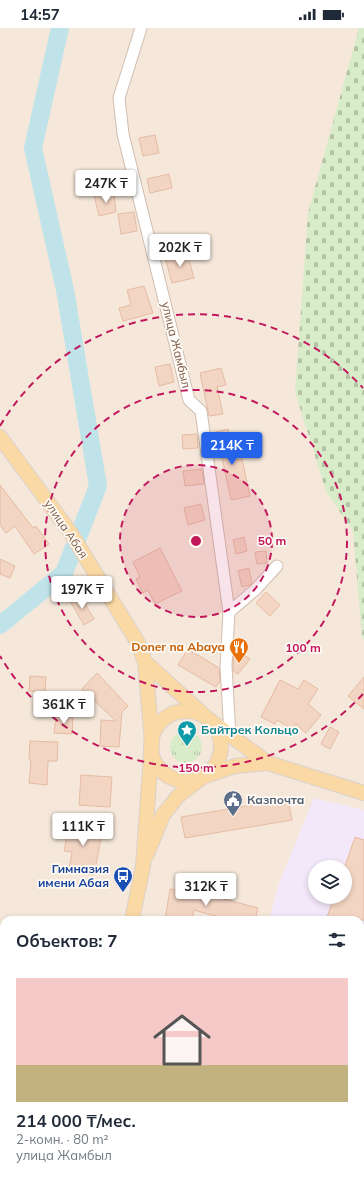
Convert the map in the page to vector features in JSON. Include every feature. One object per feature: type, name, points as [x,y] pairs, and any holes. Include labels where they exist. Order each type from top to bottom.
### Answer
[{"type":"main road","name":"улица Абая","points":[[0,437],[70,532],[138,643],[145,662],[152,741]]},
{"type":"main road","points":[[145,662],[230,736],[268,762],[364,793]]},
{"type":"main road","points":[[133,916],[142,866],[152,741],[155,731],[161,722],[174,714],[189,711],[199,713],[208,718],[216,727],[220,738],[221,749],[218,760],[212,770],[178,796],[163,815],[142,866]]},
{"type":"main road","points":[[152,741],[152,752],[162,771],[171,777],[182,780],[193,780],[235,766],[268,762]]},
{"type":"street","name":"улица Жамбыл","points":[[141,28],[119,98],[123,134],[189,400],[200,411],[229,612],[226,666],[230,736]]},
{"type":"street","points":[[229,612],[255,590],[277,566]]},
{"type":"shaded area","points":[[0,28],[364,28],[364,916],[0,916]]},
{"type":"shaded area","points":[[314,798],[364,810],[364,916],[270,916],[279,883]]},
{"type":"green space","points":[[359,28],[364,28],[364,640],[362,636],[353,531],[326,491],[295,392],[308,213]]},
{"type":"green space","points":[[183,731],[189,731],[199,738],[202,747],[201,753],[195,760],[189,763],[183,763],[173,756],[170,750],[170,744],[177,734]]},
{"type":"building","points":[[155,135],[159,153],[143,156],[139,138]]},
{"type":"building","points":[[169,174],[172,188],[150,193],[147,179]]},
{"type":"building","points":[[114,193],[116,212],[99,216],[94,195]]},
{"type":"building","points":[[134,212],[137,231],[121,234],[118,214]]},
{"type":"building","points":[[187,252],[194,278],[172,283],[165,257]]},
{"type":"building","points":[[144,286],[153,313],[123,321],[119,308],[131,305],[127,290]]},
{"type":"building","points":[[170,364],[174,382],[159,386],[155,367]]},
{"type":"building","points":[[221,368],[226,385],[217,387],[223,414],[209,416],[200,373]]},
{"type":"building","points":[[228,429],[236,460],[242,459],[250,496],[231,500],[221,453],[217,454],[212,433]]},
{"type":"building","points":[[197,434],[198,448],[183,449],[182,435]]},
{"type":"building","points":[[202,469],[204,484],[185,486],[183,471]]},
{"type":"building","points":[[0,485],[33,528],[36,526],[49,544],[34,554],[15,526],[6,533],[0,525]]},
{"type":"building","points":[[201,504],[205,520],[188,525],[184,508]]},
{"type":"building","points":[[244,537],[247,551],[236,554],[233,540]]},
{"type":"building","points":[[160,548],[182,591],[155,604],[148,590],[143,593],[136,579],[140,577],[133,562]]},
{"type":"building","points":[[266,551],[267,563],[257,564],[255,552]]},
{"type":"building","points":[[0,559],[15,566],[10,578],[0,574]]},
{"type":"building","points":[[249,568],[252,583],[242,587],[238,571]]},
{"type":"building","points":[[266,592],[280,605],[270,616],[256,603]]},
{"type":"building","points":[[80,595],[94,619],[84,625],[70,601]]},
{"type":"building","name":"Doner na Abaya","points":[[234,648],[250,659],[238,674],[233,671]]},
{"type":"building","points":[[188,649],[219,668],[220,681],[216,687],[178,665]]},
{"type":"building","points":[[97,673],[128,706],[122,712],[119,747],[100,746],[101,720],[116,721],[82,689]]},
{"type":"building","points":[[30,676],[46,677],[45,692],[29,691]]},
{"type":"building","points":[[364,677],[364,709],[348,696]]},
{"type":"building","points":[[280,680],[298,689],[304,680],[318,689],[308,704],[321,715],[306,733],[296,724],[292,729],[277,720],[275,724],[261,717]]},
{"type":"building","points":[[56,716],[73,717],[72,734],[54,733]]},
{"type":"building","points":[[330,727],[339,732],[330,749],[321,744]]},
{"type":"building","points":[[30,741],[58,742],[57,761],[48,761],[47,785],[29,783],[31,760],[29,759]]},
{"type":"building","points":[[81,775],[112,777],[110,807],[79,805]]},
{"type":"building","points":[[288,799],[292,820],[185,838],[181,817]]},
{"type":"building","points":[[70,821],[103,827],[94,875],[69,870],[72,852],[64,851]]},
{"type":"building","points":[[355,837],[364,840],[364,916],[327,916],[332,904],[352,904],[352,860],[347,860]]},
{"type":"building","points":[[170,889],[205,894],[258,908],[256,916],[216,916],[194,910],[193,916],[166,916]]},
{"type":"waterway","points":[[0,625],[64,573],[98,486],[65,290],[33,148],[60,28]]},
{"type":"place","name":"Doner na Abaya","points":[[239,664]]},
{"type":"place","name":"Байтрек Кольцо","points":[[187,747]]},
{"type":"place","name":"Казпочта","points":[[233,817]]},
{"type":"place","name":"Гимназия имени Абая","points":[[123,893]]}]
